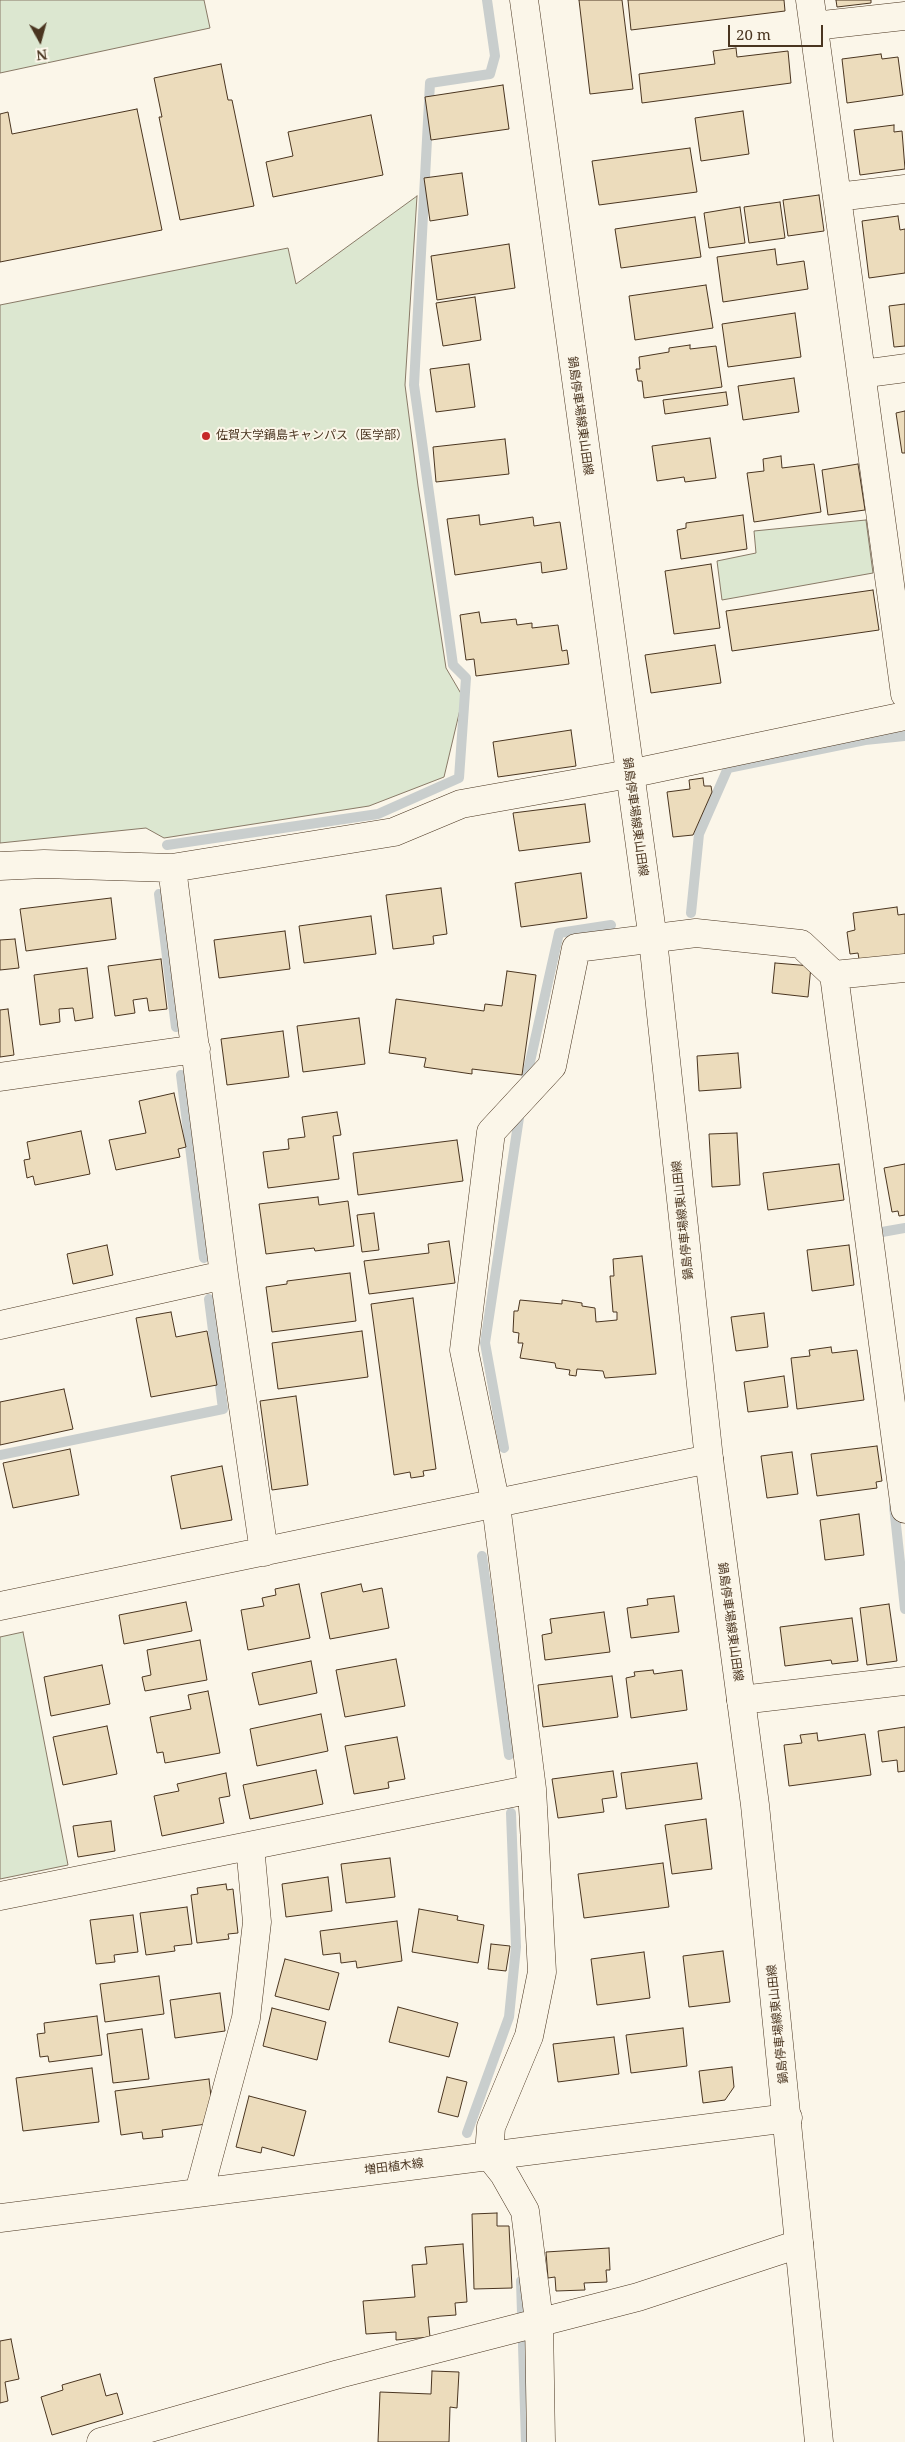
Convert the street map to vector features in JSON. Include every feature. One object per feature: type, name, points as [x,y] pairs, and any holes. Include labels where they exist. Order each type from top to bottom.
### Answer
[{"type":"street","name":"鍋島停車場線東山田線","points":[[524,0],[653,940],[709,1459],[754,1805],[788,2118],[819,2442]]},
{"type":"street","points":[[905,16],[812,13],[861,374],[895,540],[905,694]]},
{"type":"street","points":[[837,197],[905,189]]},
{"type":"street","points":[[861,374],[905,368]]},
{"type":"street","points":[[0,866],[44,864],[172,868],[394,832],[461,804],[629,774],[905,716]]},
{"type":"street","points":[[172,868],[224,1275],[264,1552]]},
{"type":"street","points":[[541,2442],[526,2325],[526,2211],[504,2174],[489,2154],[491,2127],[529,2036],[542,1972],[532,1789],[496,1505],[464,1350],[491,1132],[552,1066],[576,948],[653,940],[696,933],[801,944],[834,975],[905,1509]]},
{"type":"street","points":[[834,975],[905,968]]},
{"type":"street","points":[[0,1077],[196,1049]]},
{"type":"street","points":[[0,1325],[224,1275]]},
{"type":"street","points":[[0,1606],[496,1505],[709,1459]]},
{"type":"street","points":[[741,1700],[905,1681]]},
{"type":"street","points":[[0,1896],[532,1789]]},
{"type":"street","points":[[199,2192],[246,2018],[257,1922],[250,1846]]},
{"type":"street","name":"増田植木線","points":[[0,2218],[489,2154],[788,2118]]},
{"type":"street","points":[[101,2442],[339,2374],[638,2297],[800,2244]]},
{"type":"green space","points":[[0,0],[204,0],[210,28],[0,73]]},
{"type":"green space","name":"佐賀大学鍋島キャンパス（医学部）","points":[[417,196],[405,385],[418,486],[446,668],[463,697],[444,777],[369,806],[164,838],[146,828],[0,843],[0,305],[288,248],[296,284]]},
{"type":"green space","points":[[866,520],[873,573],[722,600],[717,561],[756,553],[754,531]]},
{"type":"green space","points":[[23,1632],[68,1865],[0,1879],[0,1637]]},
{"type":"building","points":[[579,0],[622,0],[633,89],[590,94]]},
{"type":"building","points":[[628,0],[784,0],[785,11],[631,30]]},
{"type":"building","points":[[836,0],[871,0],[871,3],[837,7]]},
{"type":"building","points":[[736,48],[737,57],[788,51],[791,83],[642,103],[639,74],[715,64],[713,51]]},
{"type":"building","points":[[881,54],[882,59],[898,57],[903,95],[847,103],[842,59]]},
{"type":"building","points":[[221,64],[228,100],[232,100],[254,206],[180,220],[159,117],[162,117],[154,78]]},
{"type":"building","points":[[503,85],[509,129],[431,140],[425,97]]},
{"type":"building","points":[[137,109],[162,230],[0,262],[0,114],[8,112],[12,134]]},
{"type":"building","points":[[743,111],[749,154],[701,161],[695,118]]},
{"type":"building","points":[[371,115],[383,175],[273,197],[266,162],[293,156],[288,132]]},
{"type":"building","points":[[894,125],[894,132],[902,131],[905,169],[860,175],[854,130]]},
{"type":"building","points":[[690,148],[697,192],[599,205],[592,161]]},
{"type":"building","points":[[462,173],[468,215],[430,221],[424,178]]},
{"type":"building","points":[[819,195],[824,231],[788,236],[783,200]]},
{"type":"building","points":[[780,202],[785,238],[749,243],[744,207]]},
{"type":"building","points":[[740,207],[745,243],[709,248],[704,213]]},
{"type":"building","points":[[898,216],[900,230],[905,229],[905,273],[869,278],[862,221]]},
{"type":"building","points":[[695,217],[701,257],[621,268],[615,229]]},
{"type":"building","points":[[509,244],[515,288],[437,300],[431,256]]},
{"type":"building","points":[[775,249],[777,265],[804,261],[808,289],[723,302],[717,257]]},
{"type":"building","points":[[706,285],[713,328],[635,340],[629,296]]},
{"type":"building","points":[[475,297],[481,340],[443,346],[436,303]]},
{"type":"building","points":[[905,304],[905,346],[894,347],[889,306]]},
{"type":"building","points":[[795,313],[801,357],[728,367],[722,324]]},
{"type":"building","points":[[690,345],[690,349],[716,346],[722,387],[644,398],[642,381],[638,381],[636,369],[640,369],[639,357],[669,352],[669,348]]},
{"type":"building","points":[[469,364],[475,407],[436,412],[430,369]]},
{"type":"building","points":[[794,378],[799,412],[743,420],[738,386]]},
{"type":"building","points":[[726,392],[728,405],[665,414],[663,400]]},
{"type":"building","points":[[905,411],[905,453],[902,453],[896,413]]},
{"type":"building","points":[[710,438],[716,478],[685,482],[684,477],[657,481],[652,446]]},
{"type":"building","points":[[505,439],[509,474],[436,482],[433,447]]},
{"type":"building","points":[[781,456],[782,468],[814,464],[821,512],[754,522],[747,473],[764,471],[763,459]]},
{"type":"building","points":[[858,464],[865,510],[828,515],[822,470]]},
{"type":"building","points":[[479,515],[480,525],[533,517],[534,526],[560,522],[567,569],[542,573],[541,562],[455,575],[447,519]]},
{"type":"building","points":[[743,515],[747,549],[681,559],[677,530],[686,528],[686,523]]},
{"type":"building","points":[[711,564],[720,628],[674,634],[665,571]]},
{"type":"building","points":[[873,590],[879,630],[732,651],[726,611]]},
{"type":"building","points":[[479,612],[481,623],[516,619],[517,625],[532,623],[532,628],[558,625],[562,651],[567,650],[569,664],[476,676],[474,659],[466,660],[460,615]]},
{"type":"building","points":[[715,645],[721,683],[651,693],[645,655]]},
{"type":"building","points":[[571,730],[576,766],[498,777],[493,742]]},
{"type":"building","points":[[703,778],[704,786],[711,786],[712,792],[693,835],[673,837],[667,792],[690,789],[689,780]]},
{"type":"building","points":[[585,804],[590,842],[519,851],[513,813]]},
{"type":"building","points":[[581,873],[587,918],[521,927],[515,883]]},
{"type":"building","points":[[441,888],[447,934],[433,936],[434,944],[393,949],[386,895]]},
{"type":"building","points":[[111,898],[116,939],[26,951],[20,909]]},
{"type":"building","points":[[897,907],[898,915],[905,914],[905,959],[860,965],[858,953],[850,954],[847,932],[855,930],[853,913]]},
{"type":"building","points":[[371,916],[376,954],[304,963],[299,926]]},
{"type":"building","points":[[285,931],[290,969],[219,978],[214,940]]},
{"type":"building","points":[[15,939],[19,968],[0,970],[0,940]]},
{"type":"building","points":[[161,959],[167,1009],[149,1011],[147,998],[133,1000],[135,1013],[115,1016],[108,966]]},
{"type":"building","points":[[775,963],[811,966],[808,997],[772,993]]},
{"type":"building","points":[[87,968],[93,1018],[75,1021],[73,1008],[59,1009],[60,1022],[40,1025],[34,975]]},
{"type":"building","points":[[507,971],[536,975],[522,1075],[472,1069],[472,1074],[424,1067],[426,1058],[389,1053],[396,999],[484,1011],[485,1004],[502,1006]]},
{"type":"building","points":[[8,1009],[14,1055],[0,1057],[0,1010]]},
{"type":"building","points":[[359,1018],[365,1064],[303,1072],[297,1026]]},
{"type":"building","points":[[283,1031],[289,1077],[227,1085],[221,1039]]},
{"type":"building","points":[[738,1053],[741,1088],[699,1091],[697,1056]]},
{"type":"building","points":[[174,1093],[186,1147],[178,1149],[180,1157],[116,1170],[109,1140],[146,1133],[139,1101]]},
{"type":"building","points":[[337,1112],[341,1135],[333,1136],[339,1179],[268,1188],[263,1152],[289,1149],[288,1139],[305,1137],[302,1117]]},
{"type":"building","points":[[81,1131],[90,1174],[35,1185],[33,1176],[27,1178],[24,1160],[30,1159],[27,1142]]},
{"type":"building","points":[[737,1133],[740,1185],[712,1187],[709,1134]]},
{"type":"building","points":[[457,1140],[463,1181],[358,1195],[353,1153]]},
{"type":"building","points":[[839,1164],[844,1200],[768,1210],[763,1173]]},
{"type":"building","points":[[905,1164],[905,1215],[899,1216],[898,1211],[892,1212],[884,1168]]},
{"type":"building","points":[[318,1197],[319,1205],[348,1201],[354,1246],[315,1251],[314,1248],[266,1254],[259,1204]]},
{"type":"building","points":[[374,1213],[379,1250],[362,1252],[357,1215]]},
{"type":"building","points":[[449,1241],[455,1283],[369,1294],[364,1261],[429,1253],[428,1244]]},
{"type":"building","points":[[107,1245],[113,1275],[73,1284],[67,1254]]},
{"type":"building","points":[[849,1245],[854,1285],[812,1291],[807,1250]]},
{"type":"building","points":[[642,1256],[656,1374],[605,1378],[603,1371],[577,1369],[576,1376],[569,1375],[570,1370],[556,1368],[555,1363],[520,1358],[523,1343],[518,1343],[519,1333],[513,1332],[514,1311],[518,1311],[520,1300],[562,1304],[562,1300],[582,1303],[582,1306],[595,1308],[596,1322],[617,1320],[617,1312],[613,1312],[610,1276],[614,1276],[613,1259]]},
{"type":"building","points":[[350,1273],[356,1321],[272,1332],[266,1287],[287,1284],[287,1281]]},
{"type":"building","points":[[413,1298],[436,1469],[423,1471],[424,1476],[411,1478],[410,1472],[394,1475],[371,1304]]},
{"type":"building","points":[[171,1312],[176,1337],[207,1331],[217,1385],[151,1397],[136,1318]]},
{"type":"building","points":[[764,1313],[768,1347],[736,1351],[731,1317]]},
{"type":"building","points":[[362,1331],[368,1377],[278,1389],[272,1343]]},
{"type":"building","points":[[831,1347],[832,1353],[857,1350],[864,1400],[797,1409],[791,1358],[810,1356],[809,1350]]},
{"type":"building","points":[[784,1376],[788,1407],[748,1412],[744,1382]]},
{"type":"building","points":[[64,1389],[73,1429],[0,1445],[0,1402]]},
{"type":"building","points":[[296,1396],[308,1485],[272,1490],[260,1401]]},
{"type":"building","points":[[877,1446],[882,1481],[876,1482],[877,1488],[817,1496],[811,1454]]},
{"type":"building","points":[[70,1449],[79,1495],[13,1508],[3,1463]]},
{"type":"building","points":[[792,1452],[798,1494],[767,1498],[761,1456]]},
{"type":"building","points":[[222,1466],[232,1520],[181,1529],[171,1476]]},
{"type":"building","points":[[859,1514],[864,1555],[825,1560],[820,1520]]},
{"type":"building","points":[[299,1584],[310,1638],[248,1650],[241,1610],[264,1606],[262,1598],[276,1595],[275,1589]]},
{"type":"building","points":[[361,1584],[363,1592],[382,1588],[389,1628],[330,1639],[321,1593]]},
{"type":"building","points":[[674,1596],[679,1632],[631,1638],[627,1608],[648,1605],[647,1599]]},
{"type":"building","points":[[186,1602],[192,1631],[124,1644],[119,1615]]},
{"type":"building","points":[[889,1604],[897,1661],[867,1665],[860,1608]]},
{"type":"building","points":[[604,1612],[610,1652],[545,1660],[542,1635],[552,1633],[550,1619]]},
{"type":"building","points":[[852,1618],[858,1661],[832,1664],[831,1660],[785,1666],[780,1627]]},
{"type":"building","points":[[200,1640],[207,1680],[145,1691],[142,1677],[151,1675],[147,1650]]},
{"type":"building","points":[[396,1659],[405,1706],[345,1717],[336,1670]]},
{"type":"building","points":[[311,1661],[317,1693],[259,1705],[252,1673]]},
{"type":"building","points":[[102,1665],[110,1704],[51,1716],[44,1677]]},
{"type":"building","points":[[653,1670],[654,1674],[682,1670],[687,1710],[631,1718],[626,1678],[635,1676],[634,1672]]},
{"type":"building","points":[[612,1676],[618,1717],[543,1727],[538,1685]]},
{"type":"building","points":[[208,1691],[220,1753],[165,1763],[163,1752],[157,1753],[150,1717],[191,1709],[188,1695]]},
{"type":"building","points":[[321,1714],[328,1751],[257,1766],[250,1729]]},
{"type":"building","points":[[107,1726],[117,1774],[63,1785],[53,1737]]},
{"type":"building","points":[[905,1727],[905,1771],[898,1772],[897,1760],[882,1762],[878,1731]]},
{"type":"building","points":[[817,1733],[818,1741],[865,1734],[871,1775],[789,1786],[784,1745],[802,1743],[800,1735]]},
{"type":"building","points":[[397,1737],[405,1779],[388,1782],[389,1788],[354,1794],[345,1746]]},
{"type":"building","points":[[697,1763],[702,1799],[626,1809],[621,1773]]},
{"type":"building","points":[[316,1770],[323,1804],[250,1819],[243,1785]]},
{"type":"building","points":[[613,1771],[617,1797],[602,1799],[604,1812],[558,1818],[552,1779]]},
{"type":"building","points":[[226,1773],[230,1796],[219,1798],[224,1823],[162,1836],[154,1796],[179,1791],[177,1784]]},
{"type":"building","points":[[706,1819],[712,1869],[672,1874],[665,1825]]},
{"type":"building","points":[[111,1821],[115,1851],[78,1857],[73,1826]]},
{"type":"building","points":[[390,1858],[395,1897],[346,1903],[341,1864]]},
{"type":"building","points":[[663,1863],[669,1907],[584,1918],[578,1874]]},
{"type":"building","points":[[328,1877],[332,1911],[286,1917],[282,1884]]},
{"type":"building","points":[[226,1884],[227,1890],[233,1889],[238,1933],[228,1934],[229,1939],[197,1943],[191,1895],[198,1894],[197,1888]]},
{"type":"building","points":[[187,1907],[192,1944],[174,1946],[175,1951],[146,1955],[140,1913]]},
{"type":"building","points":[[419,1909],[458,1916],[457,1920],[484,1925],[478,1963],[412,1952]]},
{"type":"building","points":[[133,1915],[138,1952],[114,1955],[115,1962],[96,1964],[90,1920]]},
{"type":"building","points":[[397,1921],[402,1961],[357,1968],[356,1961],[341,1963],[340,1953],[323,1955],[320,1931]]},
{"type":"building","points":[[491,1944],[510,1946],[506,1971],[488,1969]]},
{"type":"building","points":[[723,1951],[730,2002],[689,2007],[683,1956]]},
{"type":"building","points":[[644,1952],[650,1998],[597,2005],[591,1959]]},
{"type":"building","points":[[285,1959],[339,1973],[329,2010],[275,1996]]},
{"type":"building","points":[[159,1976],[164,2014],[105,2022],[100,1984]]},
{"type":"building","points":[[220,1993],[225,2031],[175,2038],[170,2000]]},
{"type":"building","points":[[398,2007],[458,2023],[449,2057],[389,2042]]},
{"type":"building","points":[[272,2008],[326,2022],[317,2060],[263,2046]]},
{"type":"building","points":[[97,2016],[102,2055],[49,2062],[48,2056],[40,2057],[37,2034],[45,2033],[44,2023]]},
{"type":"building","points":[[683,2028],[687,2066],[631,2073],[626,2035]]},
{"type":"building","points":[[142,2029],[149,2079],[113,2083],[107,2034]]},
{"type":"building","points":[[614,2037],[619,2074],[558,2082],[553,2044]]},
{"type":"building","points":[[732,2067],[734,2087],[725,2100],[703,2103],[699,2071]]},
{"type":"building","points":[[92,2068],[99,2122],[23,2131],[16,2078]]},
{"type":"building","points":[[447,2077],[467,2082],[458,2117],[438,2112]]},
{"type":"building","points":[[209,2079],[214,2123],[162,2130],[163,2137],[143,2139],[142,2132],[121,2135],[115,2091]]},
{"type":"building","points":[[249,2096],[306,2111],[294,2156],[262,2147],[261,2153],[236,2147]]},
{"type":"building","points":[[497,2213],[497,2226],[509,2226],[512,2288],[474,2289],[472,2214]]},
{"type":"building","points":[[463,2244],[467,2302],[455,2303],[456,2315],[428,2317],[430,2337],[396,2340],[396,2332],[366,2334],[363,2301],[415,2297],[412,2265],[427,2264],[425,2247]]},
{"type":"building","points":[[609,2248],[610,2270],[606,2270],[607,2282],[584,2283],[585,2290],[556,2291],[555,2277],[548,2278],[546,2252]]},
{"type":"building","points":[[11,2339],[19,2379],[5,2382],[8,2401],[0,2403],[0,2341]]},
{"type":"building","points":[[432,2371],[459,2372],[457,2408],[450,2407],[449,2442],[378,2442],[380,2392],[431,2394]]},
{"type":"building","points":[[100,2374],[106,2396],[117,2393],[123,2414],[52,2435],[41,2397],[63,2390],[62,2385]]},
{"type":"waterway","points":[[167,845],[378,814],[459,778],[466,678],[453,665],[414,385],[430,83],[490,74],[495,56],[487,0]]},
{"type":"waterway","points":[[691,913],[699,834],[728,768],[865,740],[905,736]]},
{"type":"waterway","points":[[159,894],[176,1027]]},
{"type":"waterway","points":[[525,1084],[559,933],[611,925]]},
{"type":"waterway","points":[[181,1075],[204,1258]]},
{"type":"waterway","points":[[504,1448],[485,1343],[520,1111]]},
{"type":"waterway","points":[[882,1232],[905,1228]]},
{"type":"waterway","points":[[0,1455],[223,1409],[209,1299]]},
{"type":"waterway","points":[[894,1506],[905,1609]]},
{"type":"waterway","points":[[482,1556],[509,1755]]},
{"type":"waterway","points":[[467,2133],[509,2017],[516,1947],[511,1813]]},
{"type":"waterway","points":[[521,2281],[526,2442]]},
{"type":"place","name":"佐賀大学鍋島キャンパス（医学部）","points":[[206,436]]}]
